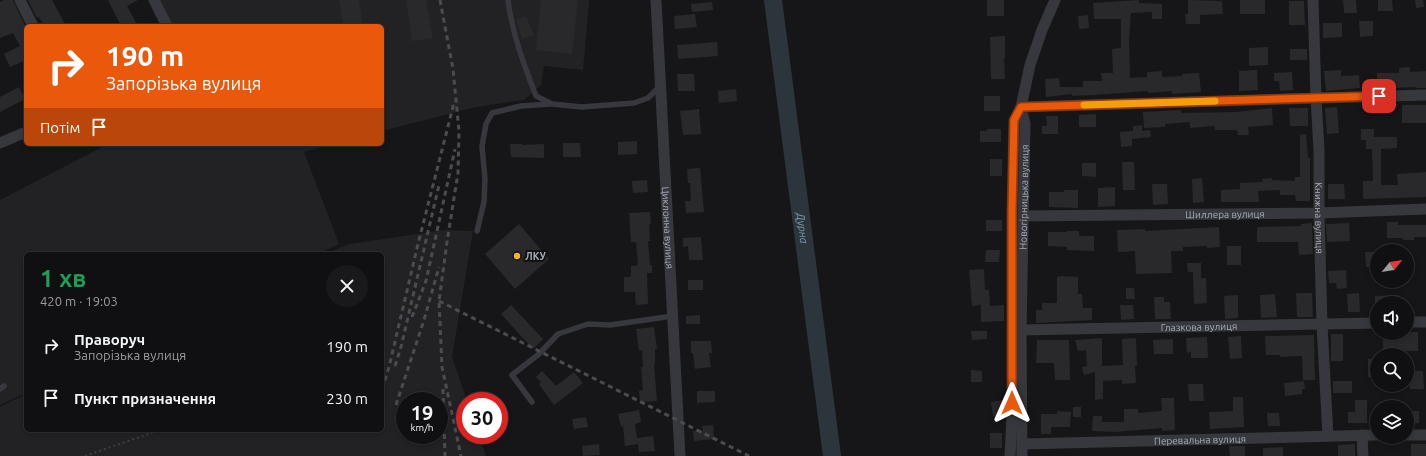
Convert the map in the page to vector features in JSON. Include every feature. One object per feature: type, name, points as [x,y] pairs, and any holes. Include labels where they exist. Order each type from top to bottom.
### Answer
[{"type":"street","points":[[20,0],[32,24]]},
{"type":"street","points":[[154,0],[166,24]]},
{"type":"street","name":"Циклонна вулиця","points":[[656,0],[680,456]]},
{"type":"street","name":"Новогірницька вулиця","points":[[1010,456],[1012,417],[1012,211],[1014,120],[1021,107],[1030,65],[1042,30],[1055,0]]},
{"type":"street","name":"Книжна вулиця","points":[[1313,0],[1319,150],[1322,325],[1328,436]]},
{"type":"street","points":[[1021,107],[1426,95]]},
{"type":"street","name":"Новогірницька вулиця","points":[[1021,107],[1025,124],[1021,330],[1022,456]]},
{"type":"street","points":[[0,143],[24,133]]},
{"type":"street","name":"Шиллера вулиця","points":[[1024,216],[1319,213],[1426,209]]},
{"type":"street","points":[[1414,322],[1426,322]]},
{"type":"street","name":"Глазкова вулиця","points":[[1021,330],[1370,323]]},
{"type":"street","points":[[1362,435],[1363,456]]},
{"type":"street","name":"Перевальна вулиця","points":[[1023,444],[1370,435]]},
{"type":"street","points":[[1414,435],[1426,435]]},
{"type":"lane","points":[[508,0],[510,18],[527,73],[536,96],[552,104]]},
{"type":"lane","points":[[477,231],[484,202],[485,179],[482,146],[486,124],[492,113],[521,106],[552,104],[582,107],[634,103],[648,98],[660,86]]},
{"type":"lane","points":[[532,402],[512,375],[539,354],[558,334],[588,324],[610,325],[673,316]]},
{"type":"path","points":[[85,456],[154,432]]},
{"type":"shaded area","points":[[157,0],[589,0],[583,70],[544,66],[541,85],[524,100],[476,107],[384,130],[384,24],[170,24]]},
{"type":"shaded area","points":[[104,146],[326,146],[304,152],[339,244],[322,252],[24,252],[24,394],[0,405],[0,200]]},
{"type":"shaded area","points":[[444,230],[473,231],[452,357],[464,392],[456,392],[456,444],[482,444],[486,456],[0,456],[0,407],[24,395],[24,432],[384,432],[384,252],[331,252],[349,244]]},
{"type":"building","points":[[4,0],[13,0],[24,24],[24,61],[10,67],[4,54],[20,46],[13,33],[0,38],[0,2]]},
{"type":"building","points":[[28,0],[52,0],[65,24],[43,24],[39,17],[37,18]]},
{"type":"building","points":[[108,0],[138,0],[127,6],[137,24],[120,24]]},
{"type":"building","points":[[339,0],[359,0],[363,24],[343,24]]},
{"type":"building","points":[[406,0],[426,0],[433,38],[412,41]]},
{"type":"building","points":[[541,0],[578,0],[572,54],[536,50]]},
{"type":"building","points":[[987,0],[1004,0],[1004,16],[987,16]]},
{"type":"building","points":[[1139,0],[1139,3],[1162,4],[1162,19],[1152,19],[1152,12],[1131,13],[1129,39],[1130,78],[1147,77],[1147,72],[1162,71],[1162,77],[1199,73],[1201,92],[1172,94],[1172,91],[1148,93],[1148,91],[1072,96],[1072,94],[1046,97],[1045,79],[1059,78],[1060,87],[1083,87],[1083,81],[1102,81],[1101,73],[1113,73],[1112,49],[1121,48],[1121,19],[1094,19],[1093,3]]},
{"type":"building","points":[[1188,0],[1222,1],[1223,14],[1200,15],[1200,24],[1186,24],[1185,14],[1188,14]]},
{"type":"building","points":[[1240,0],[1265,0],[1265,14],[1240,14]]},
{"type":"building","points":[[1343,0],[1356,0],[1357,13],[1344,13]]},
{"type":"building","points":[[1378,0],[1392,0],[1393,11],[1378,11]]},
{"type":"building","points":[[1415,0],[1423,0],[1424,7],[1416,8]]},
{"type":"building","points":[[1289,1],[1304,1],[1305,25],[1289,25]]},
{"type":"building","points":[[712,2],[713,10],[692,12],[691,4]]},
{"type":"building","points":[[695,14],[697,27],[675,29],[674,16]]},
{"type":"building","points":[[1088,15],[1089,28],[1079,29],[1078,16]]},
{"type":"building","points":[[526,16],[534,35],[522,39],[516,20]]},
{"type":"building","points":[[1359,21],[1373,21],[1373,36],[1360,37]]},
{"type":"building","points":[[1323,23],[1342,23],[1342,37],[1323,38]]},
{"type":"building","points":[[1005,36],[1005,79],[991,79],[990,37]]},
{"type":"building","points":[[717,42],[718,56],[678,59],[677,45]]},
{"type":"building","points":[[1268,47],[1268,65],[1249,66],[1249,48]]},
{"type":"building","points":[[1290,49],[1307,49],[1307,60],[1290,60]]},
{"type":"building","points":[[1410,67],[1410,72],[1426,71],[1426,88],[1416,87],[1377,89],[1377,73],[1399,73],[1399,68]]},
{"type":"building","points":[[1257,70],[1258,90],[1239,91],[1239,71]]},
{"type":"building","points":[[1341,70],[1341,76],[1359,75],[1360,88],[1326,91],[1324,71]]},
{"type":"building","points":[[1292,72],[1293,90],[1280,91],[1279,81],[1274,81],[1274,73]]},
{"type":"building","points":[[677,74],[694,74],[695,91],[678,91]]},
{"type":"building","points":[[19,87],[24,100],[0,112],[0,97]]},
{"type":"building","points":[[736,89],[737,101],[719,103],[718,91]]},
{"type":"building","points":[[984,96],[1000,96],[1000,111],[984,111]]},
{"type":"building","points":[[1402,105],[1426,105],[1426,123],[1402,123]]},
{"type":"building","points":[[1337,107],[1339,133],[1327,134],[1325,108]]},
{"type":"building","points":[[1272,108],[1273,125],[1248,127],[1249,135],[1238,135],[1237,130],[1215,130],[1215,126],[1190,128],[1190,122],[1165,124],[1165,127],[1144,128],[1143,112],[1181,110],[1181,113],[1236,112]]},
{"type":"building","points":[[1289,108],[1308,108],[1308,126],[1290,126]]},
{"type":"building","points":[[699,109],[701,134],[683,135],[680,111]]},
{"type":"building","points":[[1096,114],[1096,127],[1079,127],[1079,115]]},
{"type":"building","points":[[1046,116],[1058,116],[1058,134],[1042,134],[1042,126],[1047,126]]},
{"type":"building","points":[[1142,125],[1142,131],[1150,130],[1151,137],[1132,139],[1132,146],[1121,147],[1120,132],[1133,131],[1133,126]]},
{"type":"building","points":[[987,129],[1001,129],[1001,142],[980,142],[980,131],[987,131]]},
{"type":"building","points":[[1361,129],[1374,129],[1374,137],[1397,137],[1397,148],[1381,149],[1381,185],[1398,185],[1397,174],[1426,172],[1426,197],[1363,199],[1363,181],[1373,181],[1372,149],[1366,149],[1366,140],[1361,140]]},
{"type":"building","points":[[1306,134],[1308,158],[1310,158],[1310,201],[1296,201],[1295,195],[1280,195],[1280,190],[1258,191],[1259,202],[1221,202],[1221,190],[1240,189],[1240,183],[1263,182],[1262,179],[1272,178],[1272,180],[1295,181],[1295,177],[1300,177],[1300,135]]},
{"type":"building","points":[[637,141],[637,154],[618,155],[618,142]]},
{"type":"building","points":[[563,143],[580,143],[581,157],[563,157]]},
{"type":"building","points":[[510,144],[544,144],[544,158],[511,157]]},
{"type":"building","points":[[990,159],[1002,159],[1002,176],[990,176]]},
{"type":"building","points":[[1122,162],[1134,162],[1135,190],[1123,190]]},
{"type":"building","points":[[1082,163],[1096,163],[1096,177],[1082,176]]},
{"type":"building","points":[[700,168],[704,212],[686,213],[685,201],[691,201],[690,183],[688,183],[687,169]]},
{"type":"building","points":[[1202,178],[1204,202],[1193,203],[1192,179]]},
{"type":"building","points":[[647,180],[648,192],[633,193],[632,181]]},
{"type":"building","points":[[1152,184],[1167,184],[1168,204],[1153,205]]},
{"type":"building","points":[[1328,184],[1344,184],[1345,199],[1328,199]]},
{"type":"building","points":[[1115,187],[1115,206],[1098,207],[1098,188]]},
{"type":"building","points":[[1064,190],[1078,190],[1078,208],[1049,207],[1049,192],[1064,192]]},
{"type":"building","points":[[650,212],[650,241],[648,241],[652,273],[647,273],[648,304],[636,305],[635,292],[624,292],[624,277],[631,277],[631,266],[638,265],[636,242],[631,242],[629,213]]},
{"type":"building","points":[[986,220],[1002,220],[1002,231],[986,231]]},
{"type":"building","points":[[1387,222],[1398,222],[1398,225],[1426,225],[1426,237],[1414,237],[1414,240],[1387,238]]},
{"type":"building","points":[[1312,223],[1313,254],[1299,255],[1298,242],[1257,242],[1257,227],[1301,226],[1301,224]]},
{"type":"building","points":[[1349,223],[1350,241],[1327,242],[1326,224]]},
{"type":"building","name":"ЛКУ","points":[[519,224],[549,259],[515,289],[485,254]]},
{"type":"building","points":[[1219,227],[1220,247],[1183,247],[1183,251],[1171,251],[1172,273],[1136,274],[1135,251],[1118,252],[1117,230],[1145,229],[1145,231]]},
{"type":"building","points":[[1079,231],[1079,236],[1094,236],[1094,251],[1067,250],[1067,247],[1048,246],[1048,232]]},
{"type":"building","points":[[701,237],[703,260],[689,260],[688,246],[683,247],[683,238]]},
{"type":"building","points":[[1227,246],[1241,246],[1241,265],[1227,265]]},
{"type":"building","points":[[986,250],[1000,250],[999,262],[985,262]]},
{"type":"building","points":[[1365,252],[1370,252],[1370,267],[1366,267]]},
{"type":"building","points":[[1187,263],[1201,263],[1201,278],[1206,278],[1207,303],[1194,304],[1193,272],[1188,272]]},
{"type":"building","points":[[984,269],[985,290],[989,290],[990,306],[1004,305],[1004,321],[981,322],[981,305],[972,306],[969,270]]},
{"type":"building","points":[[1346,270],[1347,288],[1337,289],[1336,283],[1329,283],[1328,271]]},
{"type":"building","points":[[1057,277],[1078,277],[1078,294],[1082,294],[1083,308],[1092,308],[1092,320],[1036,323],[1036,310],[1042,310],[1042,303],[1057,303]]},
{"type":"building","points":[[688,280],[703,280],[703,290],[688,290]]},
{"type":"building","points":[[1126,288],[1134,288],[1135,299],[1126,299]]},
{"type":"building","points":[[1296,293],[1312,293],[1313,317],[1297,317]]},
{"type":"building","points":[[1359,293],[1360,312],[1348,312],[1347,294]]},
{"type":"building","points":[[1275,294],[1277,317],[1261,318],[1260,295]]},
{"type":"building","points":[[1238,295],[1238,318],[1225,319],[1224,296]]},
{"type":"building","points":[[1399,295],[1399,296],[1375,296]]},
{"type":"building","points":[[1154,297],[1164,297],[1164,302],[1170,302],[1171,319],[1155,319]]},
{"type":"building","points":[[511,305],[543,339],[533,349],[501,314]]},
{"type":"building","points":[[1120,305],[1133,305],[1134,319],[1121,320]]},
{"type":"building","points":[[700,315],[700,324],[686,324],[686,316]]},
{"type":"building","points":[[654,327],[657,349],[655,349],[654,364],[657,401],[640,402],[639,391],[643,390],[641,367],[643,367],[642,350],[639,351],[636,329]]},
{"type":"building","points":[[971,331],[987,331],[987,339],[972,340]]},
{"type":"building","points":[[1414,332],[1418,332],[1418,351],[1414,351],[1414,348],[1383,348],[1383,340],[1414,340]]},
{"type":"building","points":[[1331,334],[1343,334],[1343,361],[1331,361]]},
{"type":"building","points":[[1314,335],[1315,380],[1303,380],[1302,356],[1280,357],[1280,355],[1266,355],[1265,336]]},
{"type":"building","points":[[1241,336],[1242,358],[1230,359],[1228,337]]},
{"type":"building","points":[[1207,337],[1208,358],[1191,358],[1191,352],[1187,353],[1186,338]]},
{"type":"building","points":[[1102,338],[1102,366],[1123,365],[1122,339],[1136,338],[1136,383],[1122,384],[1122,380],[1103,381],[1103,399],[1095,400],[1095,372],[1084,375],[1082,367],[1087,366],[1086,350],[1078,351],[1075,340]]},
{"type":"building","points":[[1173,339],[1173,354],[1154,354],[1153,340]]},
{"type":"building","points":[[1037,340],[1069,340],[1070,380],[1055,380],[1054,363],[1036,363]]},
{"type":"building","points":[[691,341],[711,341],[712,353],[709,353],[711,367],[695,369],[693,353],[691,353]]},
{"type":"building","points":[[1368,359],[1370,359],[1370,377],[1368,377]]},
{"type":"building","points":[[971,370],[982,371],[982,382],[971,382]]},
{"type":"building","points":[[542,371],[556,386],[574,372],[583,383],[554,405],[539,384],[541,382],[536,377]]},
{"type":"building","points":[[1414,371],[1423,371],[1424,389],[1414,389]]},
{"type":"building","points":[[1304,381],[1305,389],[1302,389],[1302,394],[1285,396],[1284,383]]},
{"type":"building","points":[[1333,381],[1352,381],[1352,393],[1333,393]]},
{"type":"building","points":[[1188,384],[1203,384],[1204,401],[1189,401]]},
{"type":"building","points":[[697,391],[715,391],[715,402],[697,403]]},
{"type":"building","points":[[1233,397],[1243,397],[1244,427],[1210,429],[1209,412],[1233,411]]},
{"type":"building","points":[[1161,398],[1174,398],[1175,430],[1162,431],[1162,428],[1115,432],[1092,431],[1093,416],[1102,416],[1102,422],[1124,422],[1124,409],[1138,409],[1138,413],[1162,411]]},
{"type":"building","points":[[1003,400],[1004,415],[993,417],[991,402]]},
{"type":"building","points":[[1355,400],[1367,400],[1367,423],[1348,423],[1348,412],[1355,412]]},
{"type":"building","points":[[1073,407],[1081,407],[1081,417],[1073,417]]},
{"type":"building","points":[[639,410],[641,422],[635,424],[638,444],[625,446],[623,426],[621,427],[618,414]]},
{"type":"building","points":[[1057,411],[1071,412],[1070,427],[1051,427],[1051,434],[1041,434],[1041,414],[1057,414]]},
{"type":"building","points":[[1414,411],[1419,411],[1419,423],[1414,424]]},
{"type":"building","points":[[1267,413],[1279,413],[1280,426],[1268,426]]},
{"type":"building","points":[[586,417],[588,427],[574,429],[572,419]]},
{"type":"building","points":[[713,425],[714,439],[694,441],[693,431],[703,431],[702,426]]},
{"type":"building","points":[[990,433],[1002,433],[1002,448],[990,448]]},
{"type":"building","points":[[653,436],[655,451],[639,452],[637,438]]},
{"type":"building","points":[[599,444],[600,455],[583,456],[582,446]]},
{"type":"building","points":[[1355,444],[1355,456],[1338,456],[1338,445]]},
{"type":"building","points":[[1411,444],[1426,444],[1426,456],[1411,456]]},
{"type":"building","points":[[1229,446],[1245,446],[1245,456],[1230,456]]},
{"type":"building","points":[[1283,447],[1283,456],[1263,456],[1263,448]]},
{"type":"waterway","name":"Дурна","points":[[773,0],[832,456]]},
{"type":"railway","points":[[440,0],[453,69],[459,131],[458,173],[439,301],[442,367],[461,456]]},
{"type":"railway","points":[[384,383],[453,103]]},
{"type":"railway","points":[[412,317],[426,281],[455,149]]},
{"type":"railway","points":[[395,366],[401,347],[439,185]]},
{"type":"railway","points":[[400,392],[424,320],[439,267]]},
{"type":"railway","points":[[439,301],[749,456]]},
{"type":"railway","points":[[443,389],[445,456]]},
{"type":"slow traffic","points":[[1084,105],[1215,101]]},
{"type":"place","name":"ЛКУ","points":[[517,256]]},
{"type":"route","points":[[1012,403],[1012,211],[1014,120],[1021,107],[1379,96]]}]
